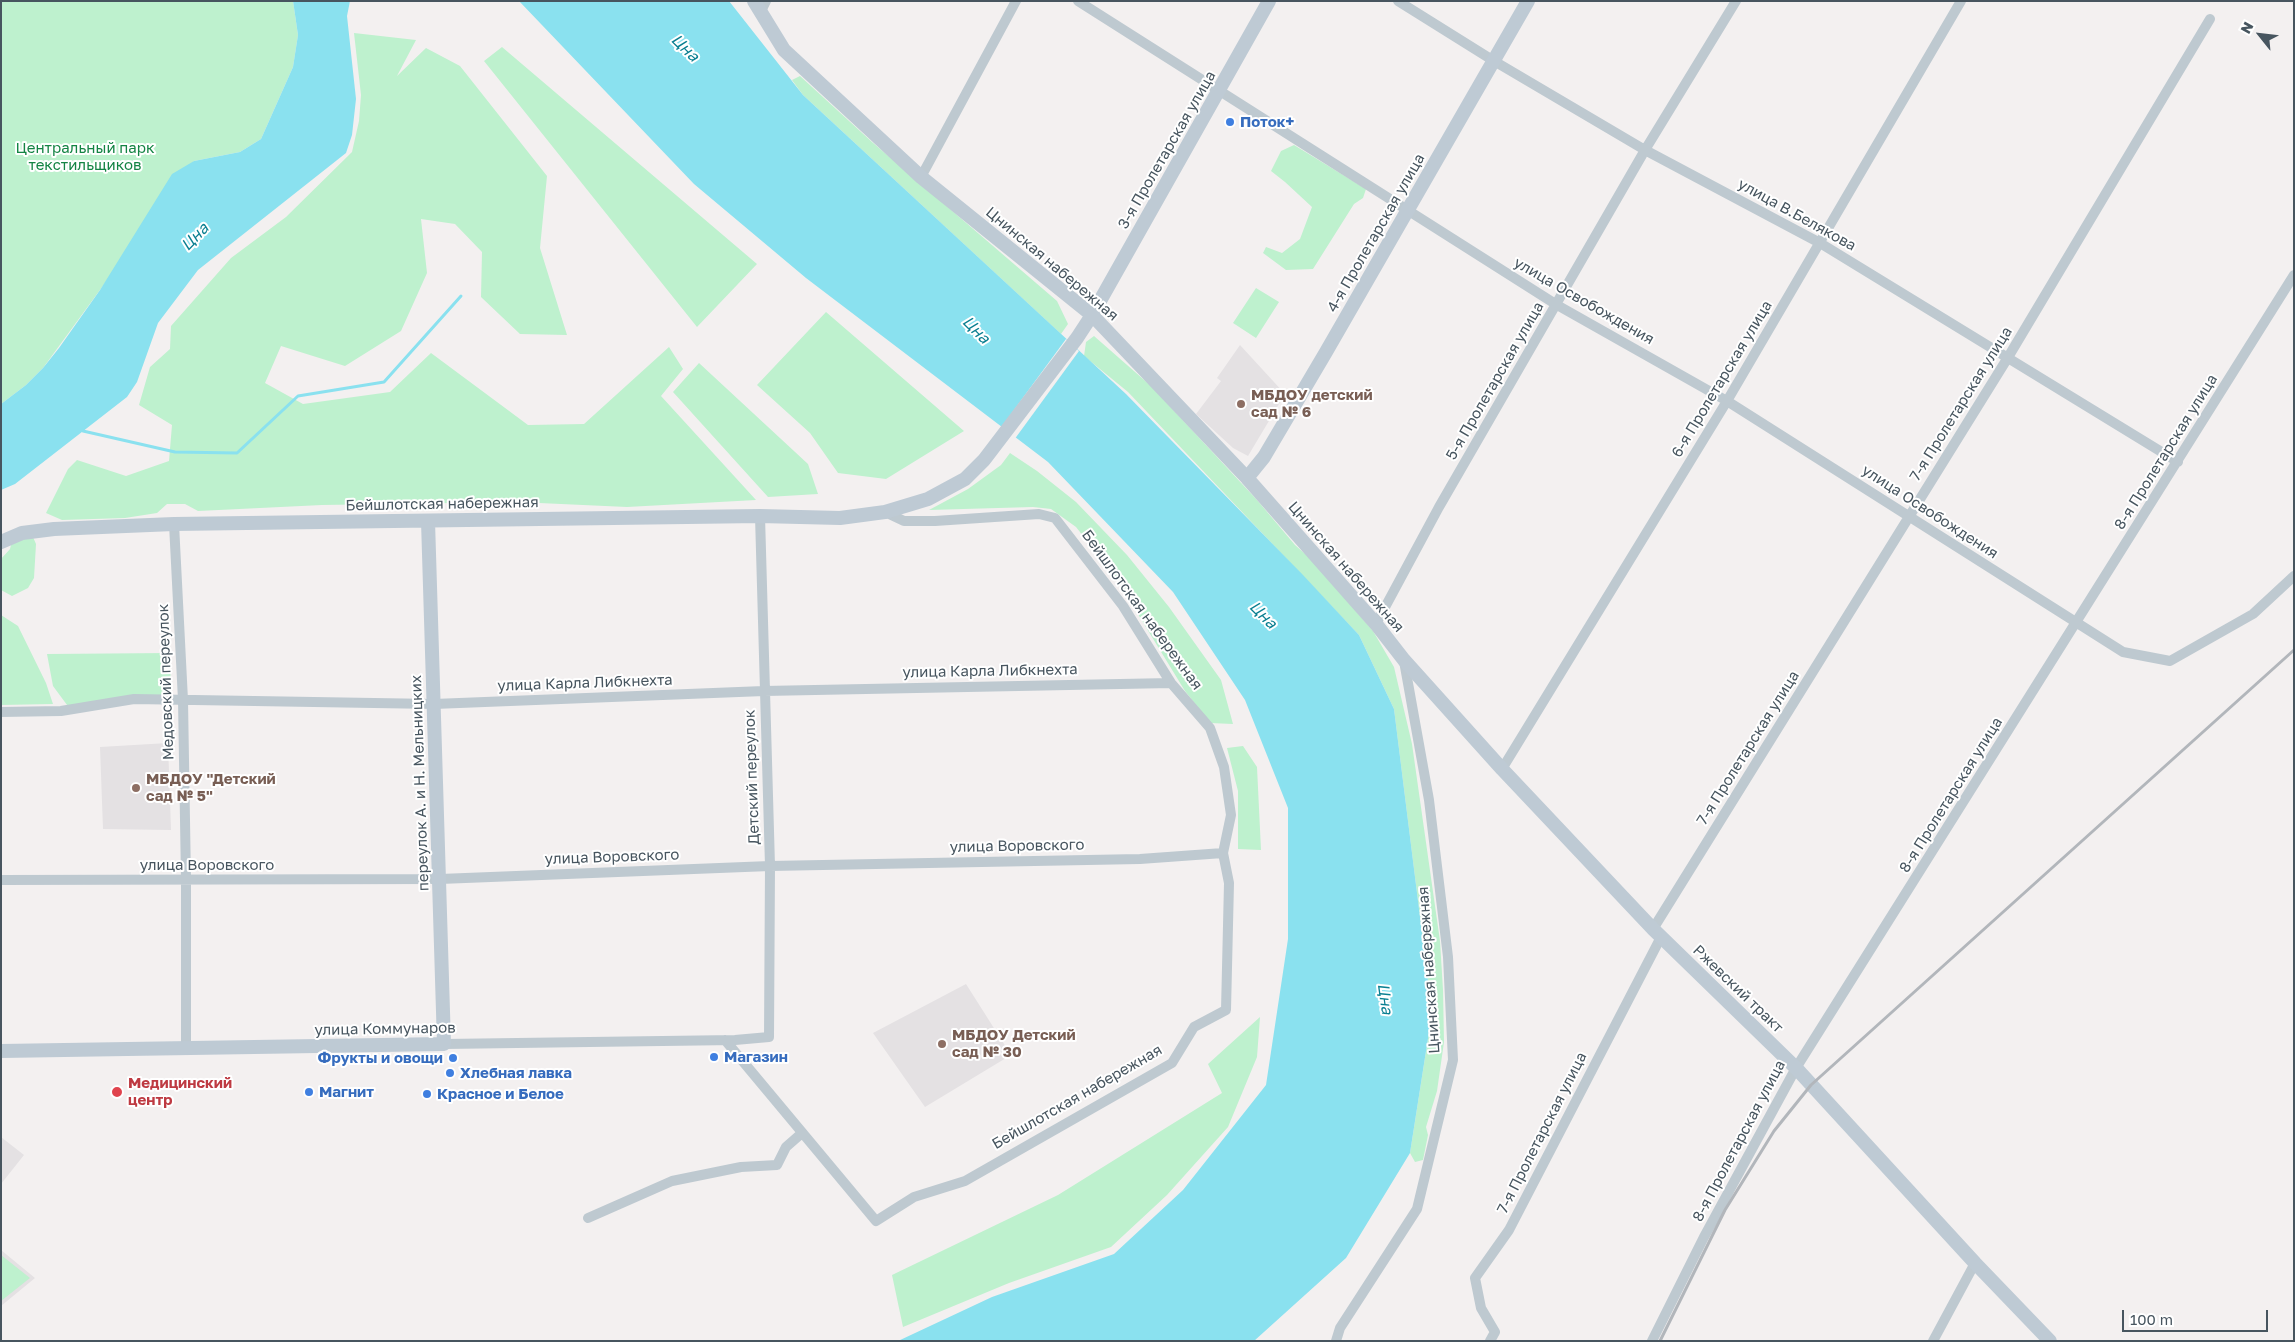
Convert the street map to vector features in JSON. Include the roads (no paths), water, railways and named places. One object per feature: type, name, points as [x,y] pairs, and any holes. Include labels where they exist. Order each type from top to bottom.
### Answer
[{"type":"street","points":[[921,177],[1016,1]]},
{"type":"street","name":"улица Освобождения","points":[[1078,1],[1557,305],[1727,401],[2124,652],[2170,661],[2253,614],[2294,576]]},
{"type":"street","name":"3-я Пролетарская улица","points":[[1077,338],[1092,315],[1269,1]]},
{"type":"street","name":"улица В.Белякова","points":[[1398,1],[1494,61],[1646,150],[1820,242],[2007,359],[2178,462]]},
{"type":"street","name":"4-я Пролетарская улица","points":[[1247,478],[1269,449],[1528,1]]},
{"type":"street","name":"5-я Пролетарская улица","points":[[1376,624],[1439,507],[1646,150],[1736,1]]},
{"type":"street","name":"6-я Пролетарская улица","points":[[1502,769],[1727,401],[1961,1]]},
{"type":"street","name":"Цнинская набережная","points":[[760,5],[784,50],[921,177],[1092,315],[1247,478],[1376,624],[1404,660],[1429,800],[1448,957],[1453,1060],[1417,1209],[1340,1328],[1336,1341]]},
{"type":"street","name":"7-я Пролетарская улица","points":[[1490,1341],[1495,1332],[1481,1308],[1475,1278],[1508,1230],[1657,933],[1909,516],[2007,359],[2210,19]]},
{"type":"street","name":"8-я Пролетарская улица","points":[[1652,1341],[1704,1237],[1796,1068],[2294,276]]},
{"type":"street","name":"Бейшлотская набережная","points":[[1,542],[22,533],[54,529],[174,524],[760,516],[840,518],[885,512],[928,499],[965,479],[999,443],[1077,338]]},
{"type":"street","name":"Бейшлотская набережная","points":[[802,1133],[876,1221],[914,1196],[965,1181],[1172,1063],[1194,1027],[1226,1010],[1230,883],[1223,853],[1231,815],[1224,767],[1210,728],[1171,683],[1123,606],[1055,518],[1040,514],[904,521],[885,512]]},
{"type":"street","name":"Детский переулок","points":[[760,516],[770,866],[769,1037]]},
{"type":"street","name":"переулок А. и Н. Мельницких","points":[[428,521],[444,1044]]},
{"type":"street","name":"Медовский переулок","points":[[174,524],[183,700],[186,1048]]},
{"type":"street","name":"Ржевский тракт","points":[[1404,660],[1502,769],[1657,933],[1796,1068],[2050,1341]]},
{"type":"street","name":"улица Карла Либкнехта","points":[[1,712],[61,711],[134,700],[434,704],[764,691],[1171,683]]},
{"type":"street","name":"улица Воровского","points":[[1,880],[440,879],[770,866],[1140,859],[1223,853]]},
{"type":"street","name":"улица Коммунаров","points":[[1,1050],[725,1040],[769,1037]]},
{"type":"street","points":[[588,1218],[672,1181],[741,1167],[777,1165],[786,1147],[802,1133],[725,1040]]},
{"type":"street","points":[[1934,1341],[1975,1262]]},
{"type":"water","name":"Цна","points":[[293,1],[350,1],[347,16],[356,99],[352,135],[346,153],[198,270],[158,323],[137,382],[127,397],[15,484],[1,490],[1,404],[26,385],[59,348],[100,290],[172,174],[194,161],[240,152],[261,139],[293,67],[298,35]]},
{"type":"water","name":"Цна","points":[[519,1],[729,1],[803,95],[1126,394],[1359,635],[1394,709],[1432,1013],[1410,1153],[1346,1258],[1254,1341],[898,1341],[992,1297],[1114,1254],[1183,1190],[1266,1085],[1288,939],[1288,808],[1245,700],[1173,592],[1048,462],[806,278],[694,184]]},
{"type":"waterway","points":[[83,431],[175,452],[237,453],[298,396],[384,382],[461,296]]},
{"type":"railway","points":[[1660,1341],[1725,1210],[1774,1131],[1811,1085],[2294,650]]},
{"type":"place","name":"Поток+","points":[[1230,122]]},
{"type":"place","name":"МБДОУ детский сад № 6","points":[[1241,404]]},
{"type":"place","name":"МБДОУ \"Детский сад № 5\"","points":[[136,788]]},
{"type":"place","name":"МБДОУ Детский сад № 30","points":[[942,1044]]},
{"type":"place","name":"Магазин","points":[[714,1057]]},
{"type":"place","name":"Фрукты и овощи","points":[[453,1058]]},
{"type":"place","name":"Хлебная лавка","points":[[450,1073]]},
{"type":"place","name":"Медицинский центр","points":[[117,1092]]},
{"type":"place","name":"Магнит","points":[[309,1092]]},
{"type":"place","name":"Красное и Белое","points":[[427,1094]]},
{"type":"park label","name":"Центральный парк текстильщиков","points":[[85,156]]}]
